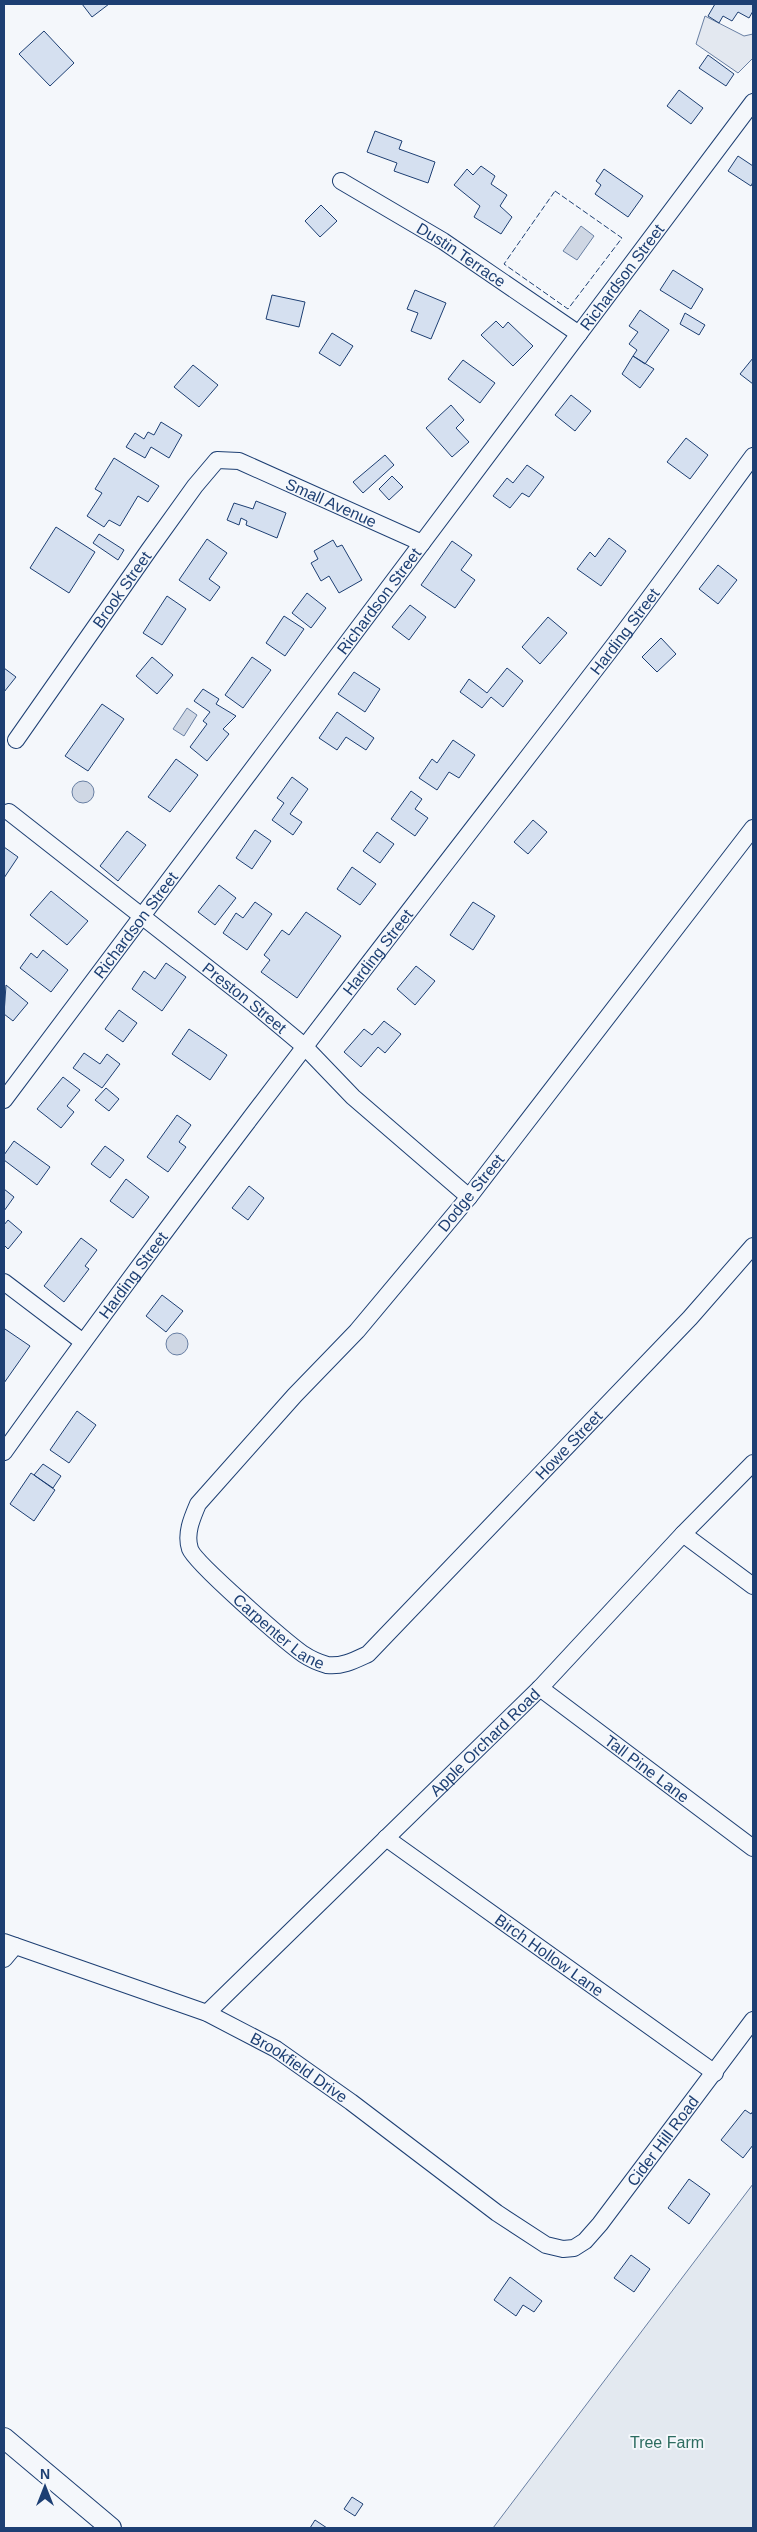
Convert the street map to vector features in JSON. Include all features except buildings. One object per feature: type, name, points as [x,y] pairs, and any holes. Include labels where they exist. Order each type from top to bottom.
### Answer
[{"type":"street","name":"Richardson Street","points":[[4,1100],[753,102]]},
{"type":"street","name":"Dustin Terrace","points":[[341,181],[443,241],[578,334]]},
{"type":"street","name":"Harding Street","points":[[4,1452],[83,1342],[304,1046],[609,652],[753,456]]},
{"type":"street","name":"Brook Street","points":[[16,740],[204,475],[217,460],[239,461]]},
{"type":"street","name":"Small Avenue","points":[[239,461],[422,544]]},
{"type":"street","name":"Preston Street","points":[[9,812],[256,1005],[304,1046],[353,1097],[469,1197]]},
{"type":"street","name":"Dodge Street","points":[[190,1550],[189,1525],[198,1504],[295,1395],[357,1331],[469,1197],[753,828]]},
{"type":"street","name":"Howe Street","points":[[381,1641],[690,1318],[753,1246]]},
{"type":"street","points":[[4,1282],[83,1342]]},
{"type":"street","name":"Apple Orchard Road","points":[[207,2013],[540,1688],[682,1534],[753,1463]]},
{"type":"street","points":[[682,1534],[753,1586]]},
{"type":"street","name":"Carpenter Lane","points":[[190,1550],[207,1568],[305,1656],[327,1665],[347,1664],[368,1654],[381,1641]]},
{"type":"street","name":"Tall Pine Lane","points":[[540,1688],[753,1848]]},
{"type":"street","name":"Birch Hollow Lane","points":[[386,1838],[715,2073]]},
{"type":"street","points":[[4,1959],[9,1944]]},
{"type":"street","name":"Brookfield Drive","points":[[9,1944],[207,2013],[276,2049],[351,2102],[497,2213],[546,2245],[563,2249]]},
{"type":"street","name":"Cider Hill Road","points":[[563,2249],[574,2248],[585,2241],[600,2224],[753,2020]]},
{"type":"street","points":[[4,2438],[111,2528]]},
{"type":"green space","name":"Tree Farm","points":[[753,2184],[753,2528],[493,2528]]},
{"type":"shaded area","points":[[705,16],[744,36],[753,34],[753,58],[738,73],[696,44]]},
{"type":"shaded area","points":[[581,226],[594,236],[577,260],[563,251]]},
{"type":"shaded area","points":[[187,708],[197,715],[184,736],[173,729]]},
{"type":"shaded area","points":[[83,781],[91,784],[94,792],[91,800],[83,803],[75,800],[72,792],[75,784]]},
{"type":"shaded area","points":[[177,1333],[185,1336],[188,1344],[185,1352],[177,1355],[169,1352],[166,1344],[169,1336]]},
{"type":"fence","points":[[555,191],[622,238],[568,309],[504,264],[555,191]]}]
